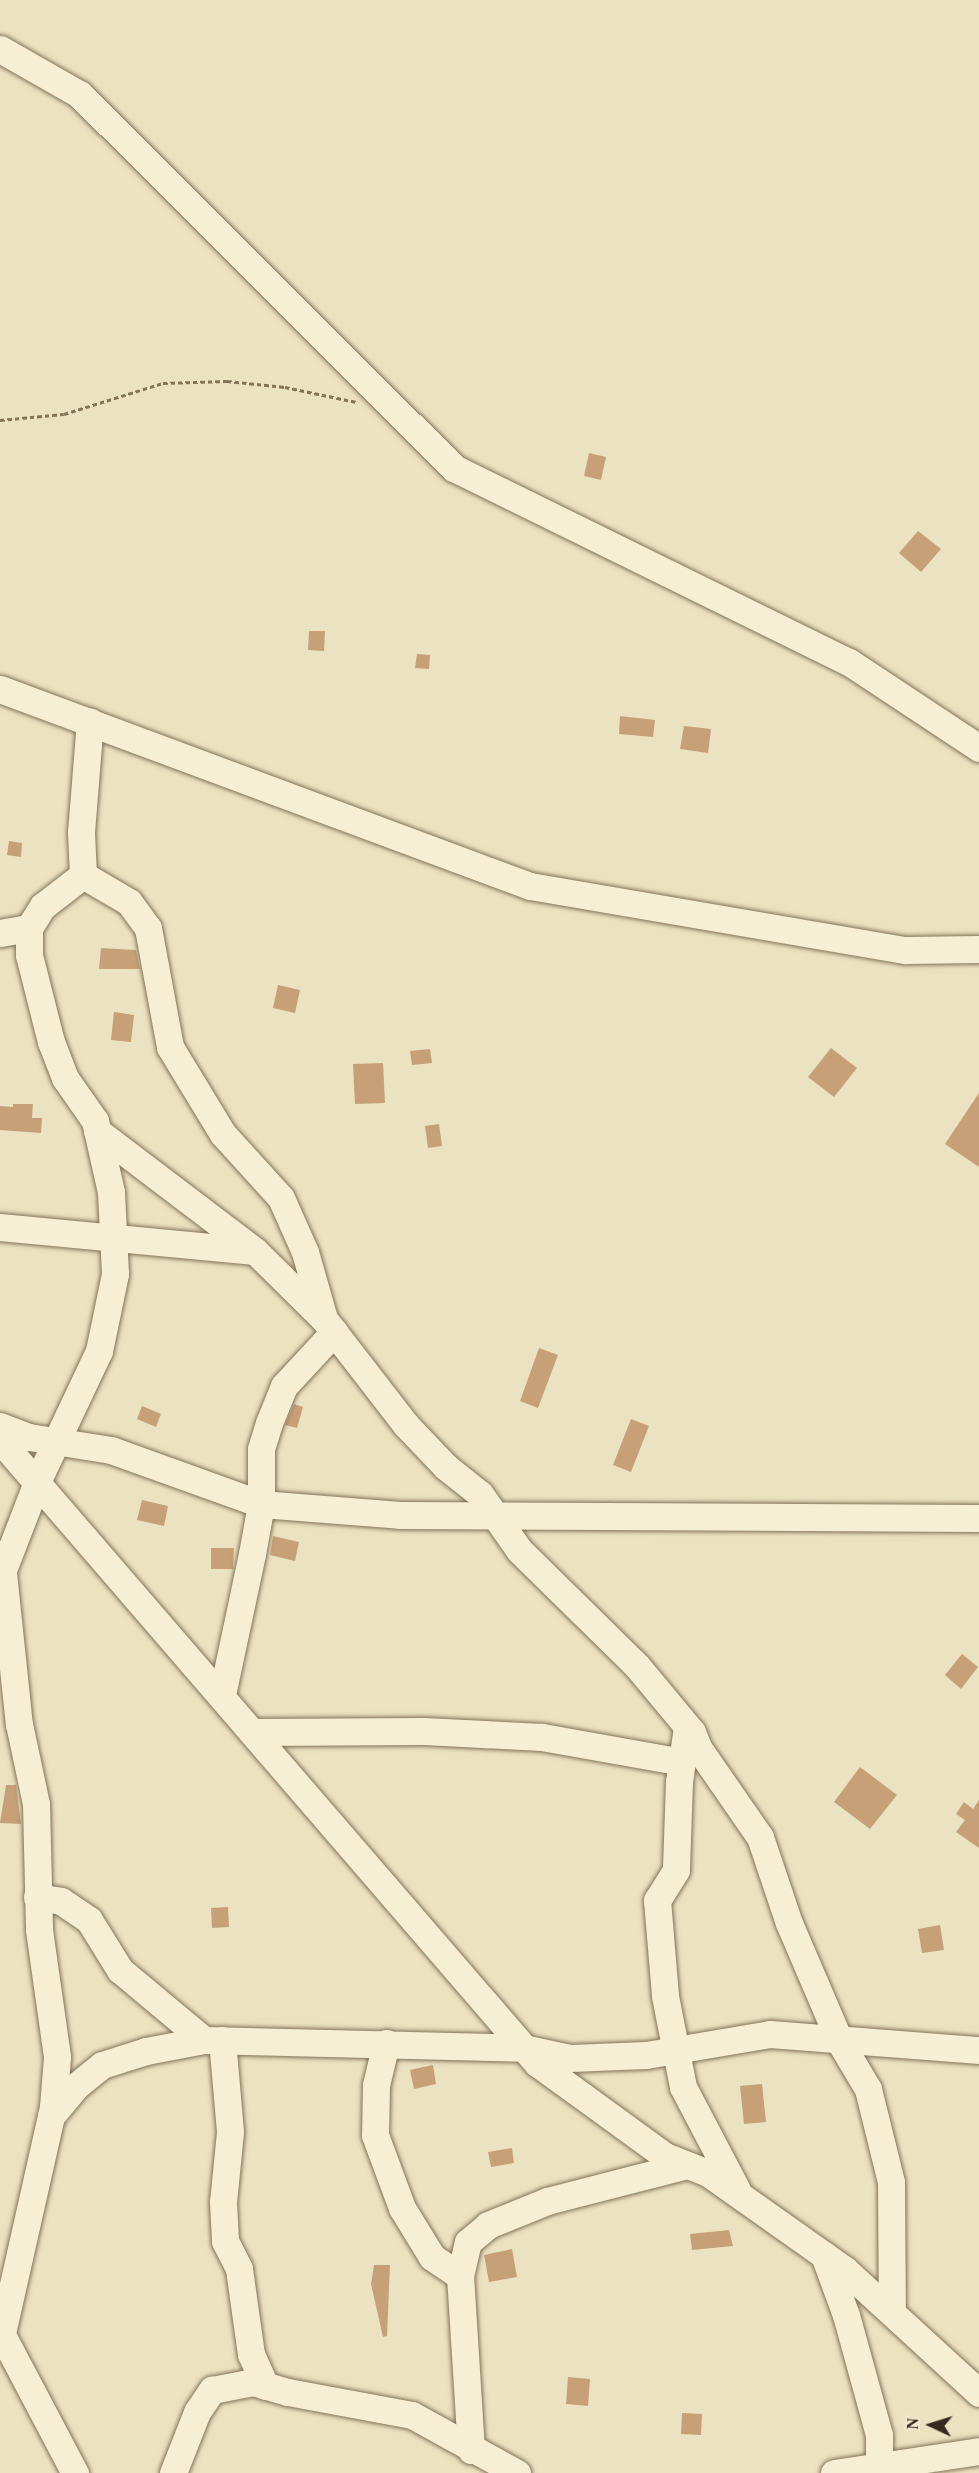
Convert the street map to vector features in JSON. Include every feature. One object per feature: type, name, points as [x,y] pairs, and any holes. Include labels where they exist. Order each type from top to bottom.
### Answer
[{"type":"street","points":[[0,49],[79,94],[454,468],[849,662],[979,748]]},
{"type":"street","points":[[0,689],[530,886],[906,950],[979,949]]},
{"type":"street","points":[[83,875],[81,832],[90,721]]},
{"type":"street","points":[[3,1569],[37,1482],[99,1351],[115,1274],[111,1192],[95,1121],[65,1078],[51,1042],[29,955],[29,928],[43,906],[83,875]]},
{"type":"street","points":[[83,875],[129,902],[148,928],[171,1047],[223,1134],[281,1198],[305,1252],[329,1325]]},
{"type":"street","points":[[0,933],[29,928]]},
{"type":"street","points":[[97,1131],[255,1251],[329,1325],[406,1425],[446,1467],[480,1494],[519,1550],[637,1666],[687,1727],[760,1837],[789,1923],[840,2042],[868,2090],[891,2182],[892,2311]]},
{"type":"street","points":[[0,1227],[255,1251]]},
{"type":"street","points":[[222,1695],[261,1504],[261,1449],[284,1386],[329,1325]]},
{"type":"street","points":[[0,1426],[29,1437],[111,1450],[261,1504],[399,1515],[495,1513],[979,1518]]},
{"type":"street","points":[[0,1440],[537,2063],[665,2156],[708,2173],[824,2254],[892,2311],[979,2393]]},
{"type":"street","points":[[0,1540],[19,1724],[36,1804],[37,1897],[57,2057],[51,2116],[1,2332],[75,2473]]},
{"type":"street","points":[[687,1727],[682,1762],[676,1870],[657,1900],[673,2050],[683,2087],[739,2193]]},
{"type":"street","points":[[254,1732],[424,1731],[542,1737],[682,1762]]},
{"type":"street","points":[[37,1897],[61,1901],[89,1920],[120,1970],[213,2040],[230,2132],[223,2202],[225,2241],[239,2269],[250,2354],[265,2386]]},
{"type":"street","points":[[51,2116],[76,2086],[102,2065],[146,2051],[213,2040],[523,2048],[570,2058],[673,2050],[770,2034],[840,2042],[979,2050]]},
{"type":"street","points":[[386,2043],[376,2085],[375,2135],[402,2208],[432,2257],[459,2276]]},
{"type":"street","points":[[471,2450],[459,2276],[468,2242],[488,2225],[547,2201],[687,2165]]},
{"type":"street","points":[[824,2254],[846,2315],[879,2435],[881,2469]]},
{"type":"street","points":[[173,2473],[197,2412],[212,2390],[253,2382],[412,2415],[471,2450],[517,2473]]},
{"type":"street","points":[[834,2473],[881,2469],[979,2451]]},
{"type":"path","points":[[0,420],[64,414],[163,383],[227,381],[285,387],[364,405]]},
{"type":"building","points":[[589,453],[606,457],[601,480],[584,476]]},
{"type":"building","points":[[918,531],[941,549],[921,572],[899,553]]},
{"type":"building","points":[[309,631],[325,631],[324,651],[308,650]]},
{"type":"building","points":[[417,654],[430,655],[429,669],[415,668]]},
{"type":"building","points":[[620,716],[655,720],[653,737],[619,734]]},
{"type":"building","points":[[684,726],[711,729],[708,753],[680,749]]},
{"type":"building","points":[[9,841],[22,843],[21,857],[7,855]]},
{"type":"building","points":[[101,948],[136,950],[140,969],[99,969]]},
{"type":"building","points":[[278,985],[300,990],[295,1013],[273,1008]]},
{"type":"building","points":[[114,1012],[134,1015],[131,1042],[111,1040]]},
{"type":"building","points":[[831,1048],[857,1068],[834,1097],[808,1077]]},
{"type":"building","points":[[430,1049],[432,1063],[412,1065],[410,1051]]},
{"type":"building","points":[[383,1063],[385,1103],[355,1104],[353,1064]]},
{"type":"building","points":[[979,1093],[979,1167],[945,1144]]},
{"type":"building","points":[[13,1104],[33,1104],[32,1118],[42,1118],[41,1133],[0,1130],[0,1106],[13,1107]]},
{"type":"building","points":[[439,1124],[442,1146],[428,1148],[425,1126]]},
{"type":"building","points":[[539,1348],[558,1355],[538,1408],[520,1401]]},
{"type":"building","points":[[294,1404],[303,1407],[297,1428],[285,1425]]},
{"type":"building","points":[[142,1406],[161,1414],[156,1427],[137,1419]]},
{"type":"building","points":[[631,1419],[649,1426],[631,1472],[613,1465]]},
{"type":"building","points":[[142,1500],[168,1506],[164,1526],[137,1520]]},
{"type":"building","points":[[273,1536],[299,1542],[295,1561],[270,1555]]},
{"type":"building","points":[[211,1548],[234,1548],[233,1569],[211,1569]]},
{"type":"building","points":[[962,1654],[978,1667],[961,1689],[945,1675]]},
{"type":"building","points":[[860,1767],[897,1795],[870,1829],[834,1802]]},
{"type":"building","points":[[6,1785],[16,1785],[21,1824],[0,1823]]},
{"type":"building","points":[[979,1800],[979,1848],[956,1832],[965,1820],[956,1814],[964,1802],[973,1809]]},
{"type":"building","points":[[228,1907],[229,1927],[212,1928],[211,1908]]},
{"type":"building","points":[[940,1925],[944,1950],[922,1953],[918,1929]]},
{"type":"building","points":[[433,2065],[436,2084],[414,2089],[410,2070]]},
{"type":"building","points":[[762,2084],[766,2122],[744,2124],[740,2086]]},
{"type":"building","points":[[512,2148],[514,2163],[491,2167],[488,2152]]},
{"type":"building","points":[[729,2230],[733,2246],[692,2250],[690,2234]]},
{"type":"building","points":[[512,2249],[517,2277],[489,2282],[484,2255]]},
{"type":"building","points":[[374,2265],[390,2265],[387,2336],[383,2337],[371,2284]]},
{"type":"building","points":[[568,2377],[590,2379],[588,2406],[566,2404]]},
{"type":"building","points":[[682,2413],[702,2414],[701,2435],[681,2434]]}]
